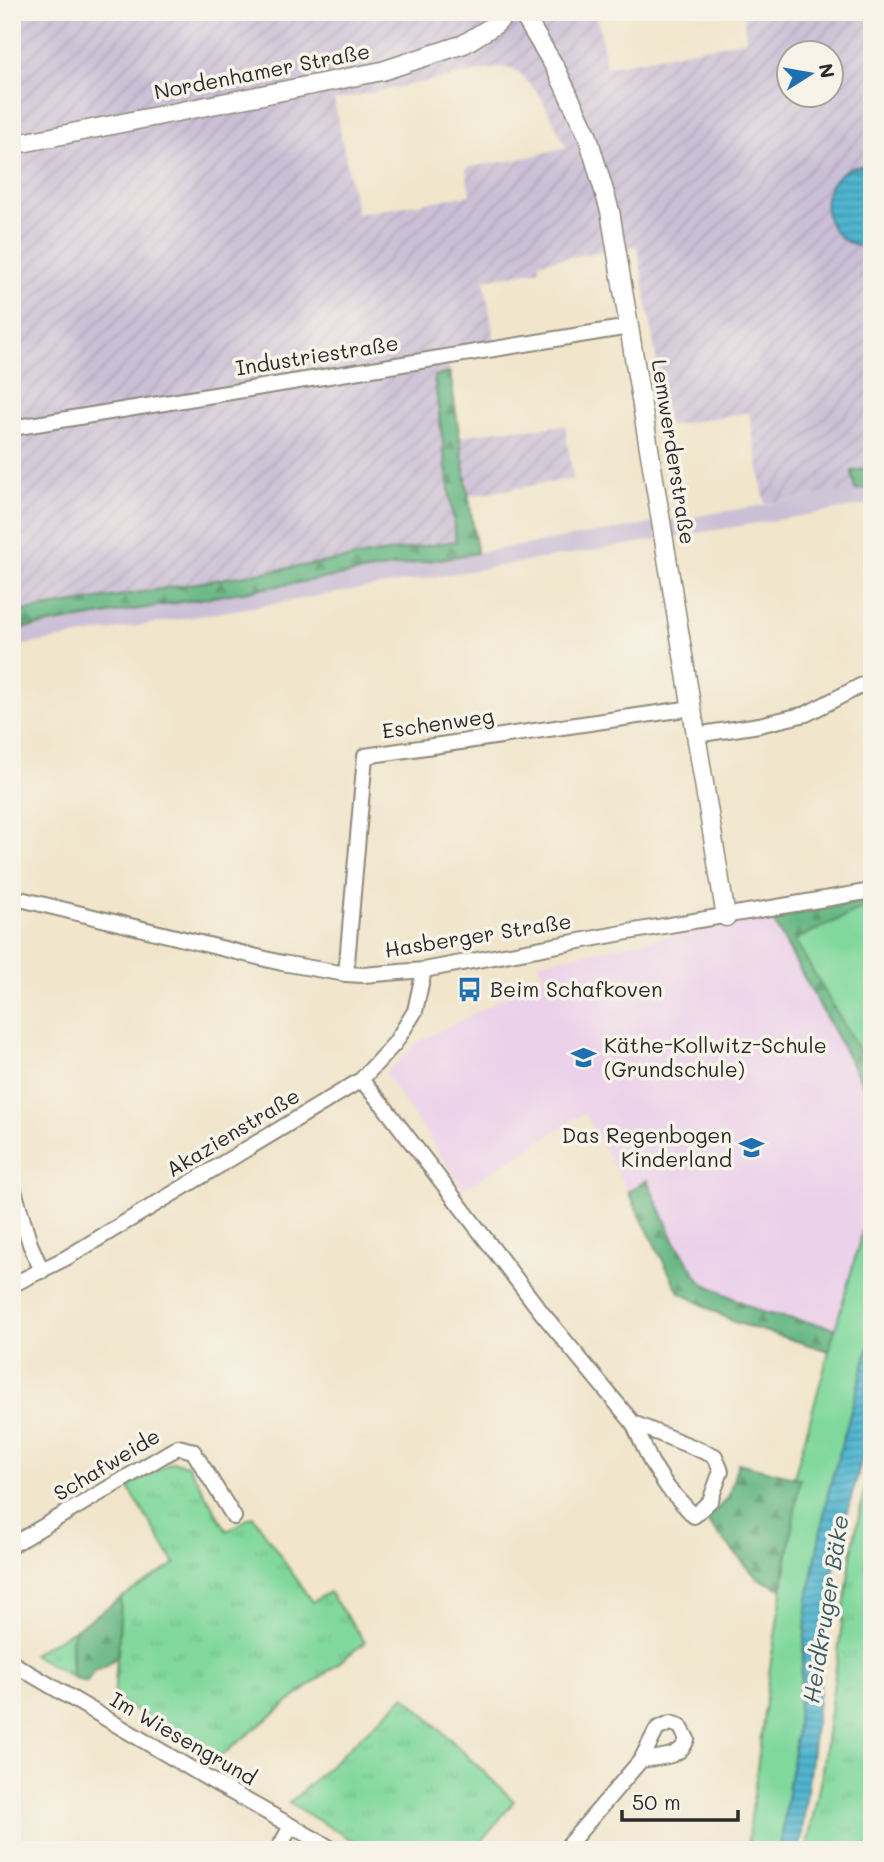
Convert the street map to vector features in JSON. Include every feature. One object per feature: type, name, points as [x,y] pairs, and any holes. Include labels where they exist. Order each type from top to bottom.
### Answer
[{"type":"street","name":"Nordenhamer Straße","points":[[12,145],[382,71],[475,39],[508,12]]},
{"type":"street","name":"Lemwerderstraße","points":[[522,12],[556,69],[587,134],[610,211],[726,917]]},
{"type":"street","name":"Industriestraße","points":[[12,428],[629,327]]},
{"type":"street","points":[[696,735],[806,714],[872,680]]},
{"type":"street","name":"Eschenweg","points":[[346,974],[365,756],[692,708]]},
{"type":"street","name":"Hasberger Straße","points":[[14,898],[282,963],[346,974],[424,970],[872,891]]},
{"type":"street","points":[[12,918],[14,898]]},
{"type":"street","name":"Akazienstraße","points":[[12,1285],[42,1271],[125,1223],[361,1080],[395,1043],[415,1012],[424,970]]},
{"type":"street","points":[[361,1080],[542,1313],[633,1423],[651,1462],[668,1488],[694,1516],[710,1501],[721,1471],[715,1455],[633,1423]]},
{"type":"street","points":[[12,1184],[30,1244],[42,1271]]},
{"type":"street","name":"Schafweide","points":[[12,1545],[178,1447],[193,1451],[234,1517]]},
{"type":"street","name":"Im Wiesengrund","points":[[12,1663],[334,1850]]},
{"type":"street","points":[[564,1850],[641,1760]]},
{"type":"street","points":[[278,1850],[291,1826]]},
{"type":"shaded area","points":[[12,12],[597,12],[606,67],[746,40],[743,12],[872,12],[872,468],[852,471],[855,490],[765,504],[749,412],[668,426],[637,246],[539,262],[539,270],[484,280],[495,342],[447,351],[450,373],[434,377],[456,541],[12,613]],"holes":[[[502,67],[519,72],[541,97],[566,147],[521,159],[468,167],[466,170],[470,195],[357,214],[334,100]]]},
{"type":"shaded area","points":[[565,425],[573,479],[468,496],[459,437],[503,429]]},
{"type":"shaded area","points":[[872,487],[872,504],[12,647],[12,630]]},
{"type":"shaded area","points":[[772,919],[872,1101],[872,1197],[835,1328],[761,1312],[701,1282],[674,1240],[648,1181],[628,1192],[584,1113],[464,1189],[385,1074],[418,1042],[544,977],[539,962],[742,922]]},
{"type":"green space","points":[[450,373],[477,553],[12,630],[12,613],[456,541],[434,376]]},
{"type":"green space","points":[[872,468],[872,487],[855,490],[852,471]]},
{"type":"green space","points":[[872,899],[872,904],[795,940],[872,1073],[872,1101],[772,919]]},
{"type":"green space","points":[[872,904],[872,1073],[795,940]]},
{"type":"green space","points":[[647,1180],[674,1240],[701,1282],[761,1312],[835,1328],[829,1351],[734,1322],[679,1292],[628,1192]]},
{"type":"green space","points":[[872,1197],[872,1336],[828,1493],[808,1599],[796,1736],[780,1850],[747,1850],[768,1680],[800,1479],[794,1477]]},
{"type":"green space","points":[[872,1452],[872,1850],[806,1850],[821,1778],[852,1549]]},
{"type":"green space","points":[[172,1462],[188,1465],[227,1531],[253,1516],[312,1602],[329,1592],[365,1642],[213,1762],[153,1727],[151,1720],[114,1699],[121,1598],[175,1564],[128,1487]]},
{"type":"green space","points":[[738,1463],[801,1479],[781,1589],[757,1578],[706,1520],[728,1498]]},
{"type":"green space","points":[[121,1598],[118,1655],[109,1664],[94,1671],[86,1682],[76,1679],[72,1674],[71,1640],[76,1629]]},
{"type":"green space","points":[[76,1629],[71,1640],[72,1674],[76,1679],[32,1654]]},
{"type":"green space","points":[[405,1696],[514,1801],[475,1850],[369,1850],[289,1803]]},
{"type":"water","points":[[872,165],[872,248],[855,245],[841,238],[832,227],[826,200],[830,187],[839,175],[853,167]]},
{"type":"water","name":"Heidkruger Bäke","points":[[872,1336],[872,1422],[835,1557],[800,1850],[780,1850],[796,1736],[808,1599],[828,1493]]},
{"type":"place","name":"Beim Schafkoven","points":[[470,990]]},
{"type":"place","name":"Käthe-Kollwitz-Schule (Grundschule)","points":[[584,1058]]},
{"type":"place","name":"Das Regenbogen Kinderland","points":[[752,1148]]}]
